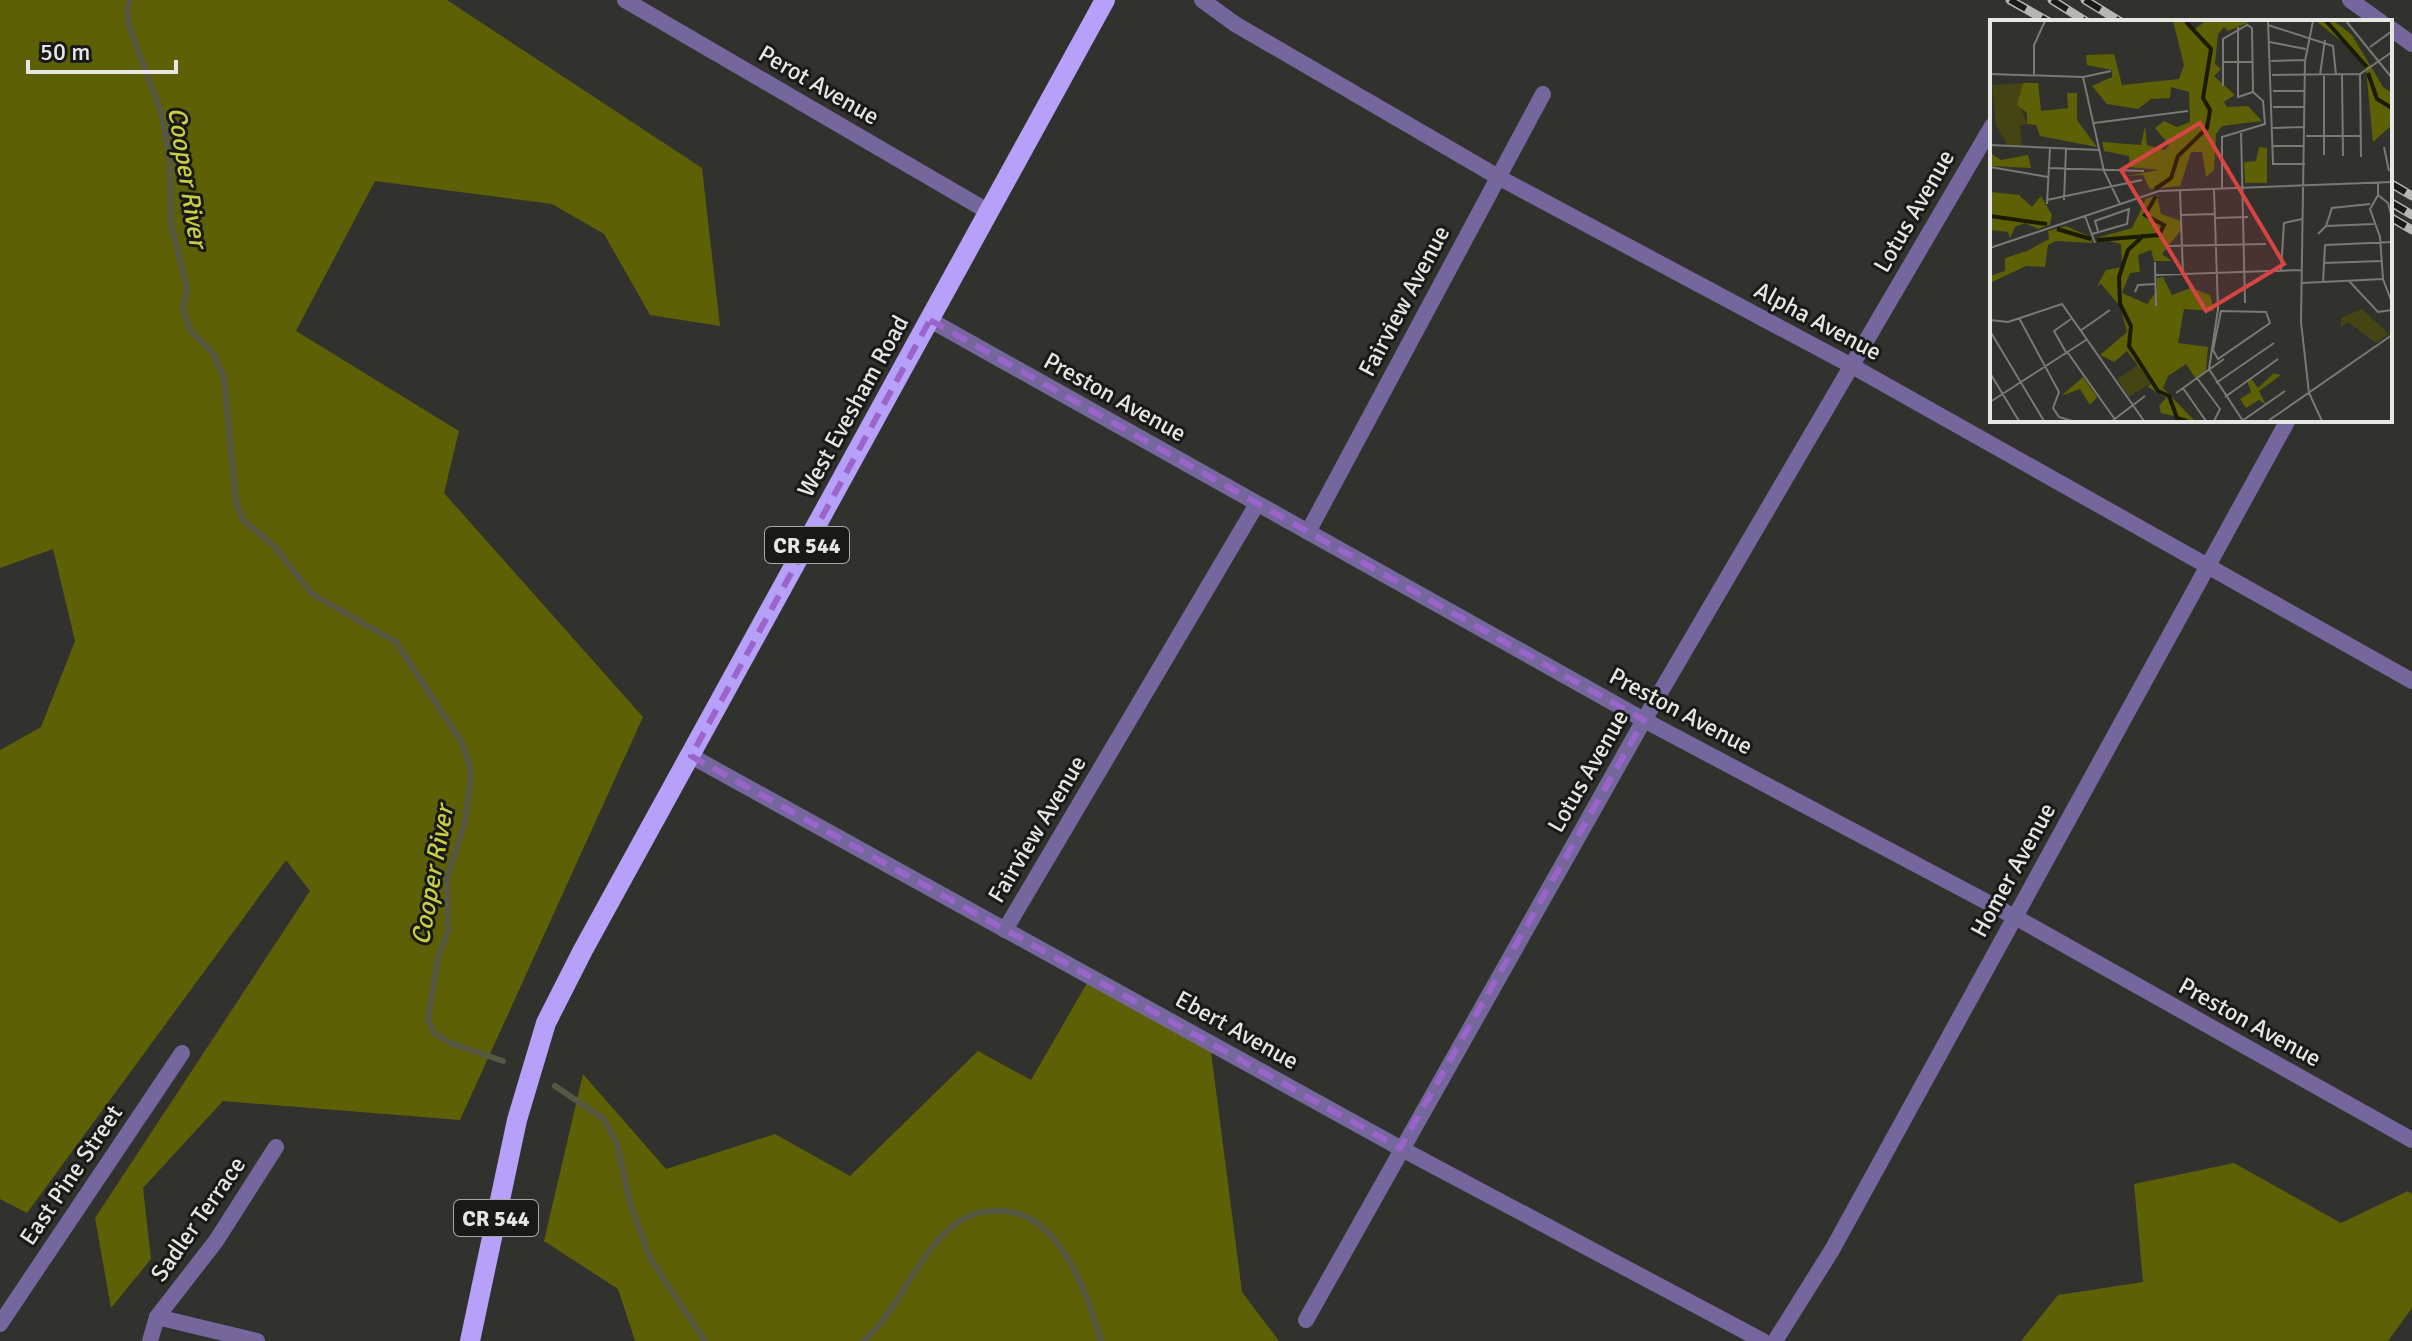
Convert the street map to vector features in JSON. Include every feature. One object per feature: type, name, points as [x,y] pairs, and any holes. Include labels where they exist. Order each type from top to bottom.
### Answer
[{"type":"main road","name":"West Evesham Road","points":[[470,1341],[524,1096],[546,1023],[1105,0]]},
{"type":"street","name":"Perot Avenue","points":[[625,0],[989,212]]},
{"type":"street","name":"Alpha Avenue","points":[[1202,0],[1235,24],[1498,177],[1852,366],[2412,681]]},
{"type":"street","points":[[2350,0],[2378,20]]},
{"type":"street","points":[[2392,29],[2412,44]]},
{"type":"street","name":"Fairview Avenue","points":[[1308,532],[1543,94]]},
{"type":"street","name":"Lotus Avenue","points":[[1306,1320],[1400,1148],[1644,720],[1990,129]]},
{"type":"street","name":"Preston Avenue","points":[[930,320],[1644,720],[2015,917],[2412,1140]]},
{"type":"street","name":"Homer Avenue","points":[[1775,1341],[1832,1250],[2287,422]]},
{"type":"street","name":"Fairview Avenue","points":[[1005,930],[1257,504]]},
{"type":"street","name":"Ebert Avenue","points":[[691,756],[1400,1148],[1763,1341]]},
{"type":"street","name":"East Pine Street","points":[[0,1324],[182,1053]]},
{"type":"street","name":"Sadler Terrace","points":[[157,1317],[216,1241],[276,1147]]},
{"type":"street","points":[[150,1341],[157,1317],[257,1341]]},
{"type":"highlighted area","points":[[930,320],[1644,720],[1400,1148],[691,756]]},
{"type":"shaded area","points":[[0,0],[447,0],[702,168],[720,326],[650,315],[604,234],[552,204],[375,181],[296,331],[459,431],[444,493],[643,717],[460,1120],[223,1101],[143,1188],[151,1259],[111,1308],[95,1218],[310,891],[286,860],[27,1213],[0,1199],[0,750],[41,727],[75,641],[53,549],[0,568]]},
{"type":"shaded area","points":[[1094,971],[1209,1036],[1242,1292],[1279,1341],[635,1341],[618,1289],[544,1241],[583,1074],[666,1169],[775,1134],[850,1176],[978,1051],[1031,1080]]},
{"type":"shaded area","points":[[2234,1163],[2341,1223],[2408,1191],[2412,1194],[2412,1308],[2388,1341],[2021,1341],[2058,1295],[2143,1282],[2134,1184]]},
{"type":"waterway","name":"Cooper River","points":[[130,0],[127,10],[130,29],[162,115],[170,159],[171,224],[187,288],[183,309],[190,330],[213,353],[224,378],[236,503],[243,520],[273,545],[312,594],[396,642],[462,743],[470,766],[470,783],[465,821],[447,878],[448,931],[438,957],[428,1020],[434,1033],[450,1043],[503,1061]]},
{"type":"waterway","name":"Cooper River","points":[[555,1086],[604,1119],[617,1144],[630,1203],[650,1258],[705,1341]]},
{"type":"waterway","name":"Cooper River","points":[[863,1341],[887,1316],[925,1257],[948,1230],[968,1217],[992,1211],[1015,1213],[1034,1221],[1051,1236],[1077,1276],[1101,1341]]},
{"type":"railway","points":[[2010,0],[2045,20]]},
{"type":"railway","points":[[2052,0],[2084,20]]},
{"type":"railway","points":[[2085,0],[2118,20]]},
{"type":"railway","points":[[2392,184],[2412,196]]},
{"type":"railway","points":[[2392,203],[2412,215]]},
{"type":"railway","points":[[2392,218],[2412,230]]}]
